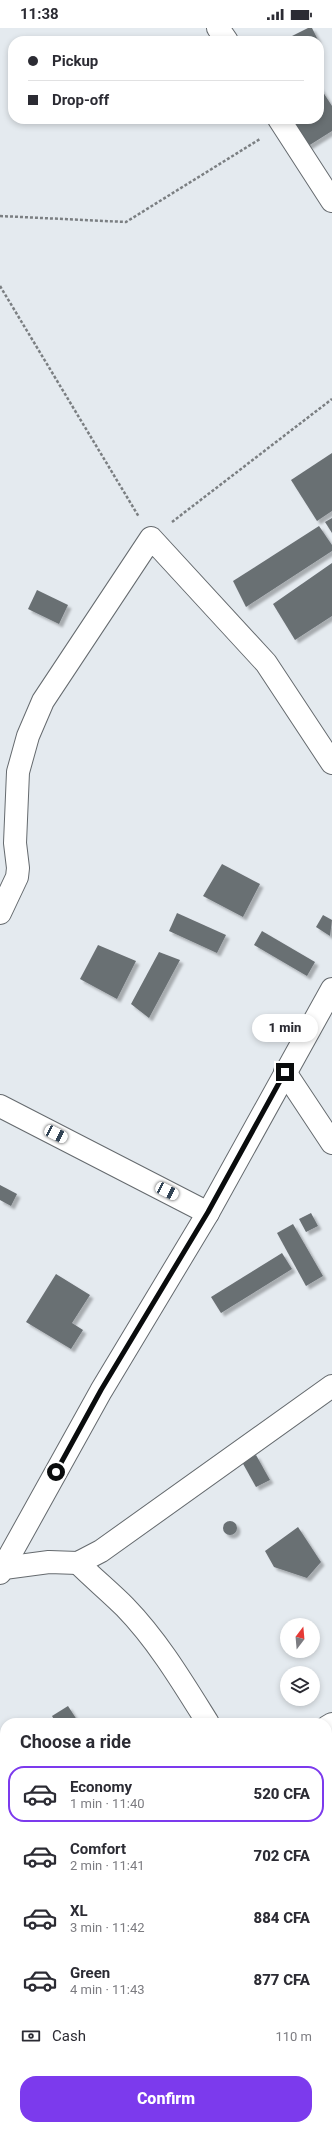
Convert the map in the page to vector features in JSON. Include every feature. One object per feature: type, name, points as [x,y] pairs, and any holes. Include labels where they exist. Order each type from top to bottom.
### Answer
[{"type":"street","points":[[282,124],[332,201]]},
{"type":"street","points":[[0,913],[17,877],[18,868],[15,843],[18,772],[28,736],[43,701],[151,538],[266,663],[332,763]]},
{"type":"street","points":[[2,1570],[101,1390],[208,1212],[332,989]]},
{"type":"street","points":[[285,1072],[332,1143]]},
{"type":"street","points":[[0,1106],[208,1212]]},
{"type":"street","points":[[2,1570],[49,1562],[78,1563],[101,1551],[332,1386]]},
{"type":"street","points":[[78,1563],[125,1607],[175,1670],[205,1718]]},
{"type":"path","points":[[0,216],[126,222],[278,124]]},
{"type":"path","points":[[0,286],[151,538],[332,399]]},
{"type":"building","points":[[308,28],[312,28],[316,36],[292,36]]},
{"type":"building","points":[[324,94],[332,106],[332,131],[305,148],[290,124],[324,124]]},
{"type":"building","points":[[332,453],[332,511],[317,521],[291,480]]},
{"type":"building","points":[[332,518],[332,533],[325,522]]},
{"type":"building","points":[[319,526],[332,545],[332,551],[246,607],[233,581]]},
{"type":"building","points":[[332,563],[332,616],[295,640],[273,604]]},
{"type":"building","points":[[37,590],[68,605],[59,624],[28,609]]},
{"type":"building","points":[[222,864],[260,884],[243,917],[203,896]]},
{"type":"building","points":[[177,913],[226,935],[217,953],[169,931]]},
{"type":"building","points":[[323,915],[332,920],[330,936],[316,927]]},
{"type":"building","points":[[262,931],[315,962],[307,976],[254,945]]},
{"type":"building","points":[[98,945],[136,961],[117,999],[80,979]]},
{"type":"building","points":[[159,952],[180,960],[149,1018],[131,1004]]},
{"type":"building","points":[[0,1185],[17,1194],[11,1206],[0,1200]]},
{"type":"building","points":[[311,1213],[318,1226],[306,1232],[299,1219]]},
{"type":"building","points":[[293,1224],[323,1276],[306,1286],[277,1233]]},
{"type":"building","points":[[282,1253],[292,1269],[221,1313],[211,1297]]},
{"type":"building","points":[[56,1274],[90,1295],[72,1323],[83,1330],[71,1349],[26,1322]]},
{"type":"building","points":[[256,1455],[270,1480],[256,1487],[242,1462]]},
{"type":"building","points":[[227,1521],[233,1521],[237,1525],[237,1531],[233,1535],[227,1535],[223,1531],[223,1525]]},
{"type":"building","points":[[298,1527],[321,1562],[307,1578],[274,1567],[265,1551]]},
{"type":"building","points":[[68,1706],[76,1718],[53,1718],[52,1716]]},
{"type":"route","points":[[56,1472],[101,1390],[208,1212],[285,1072]]}]
